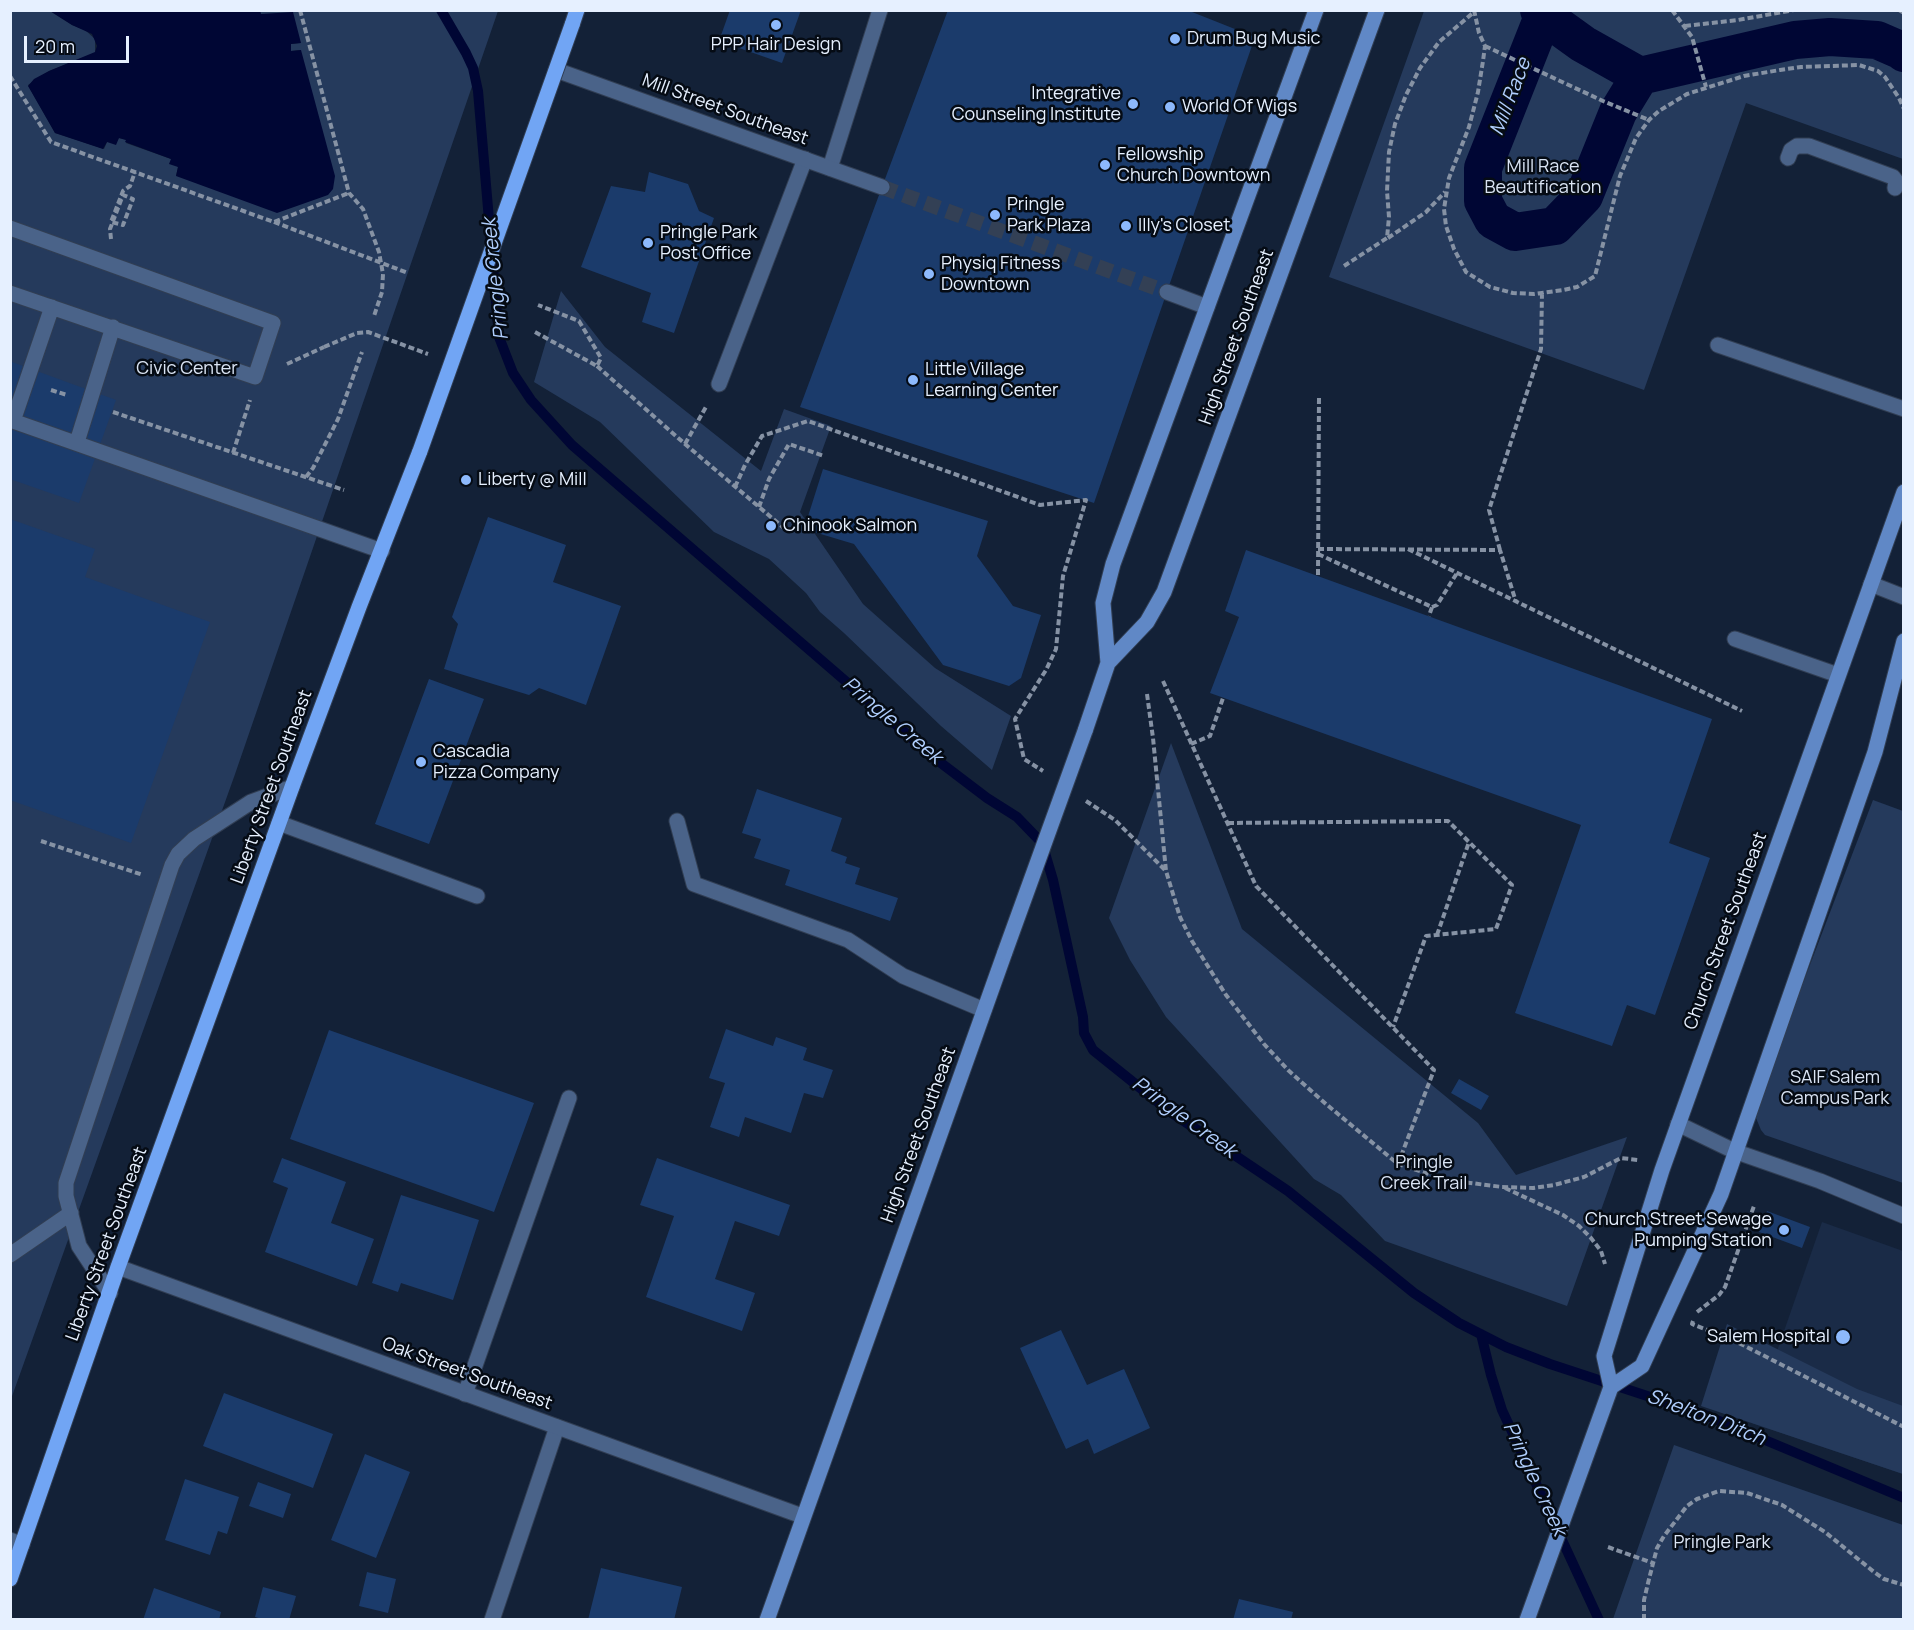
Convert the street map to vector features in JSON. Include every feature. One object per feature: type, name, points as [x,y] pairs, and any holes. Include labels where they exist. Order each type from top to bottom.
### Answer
[{"type":"main road","name":"Liberty Street Southeast","points":[[10,1580],[16,1542],[110,1293],[279,823],[420,451],[574,18]]},
{"type":"street","points":[[830,168],[880,10]]},
{"type":"street","name":"High Street Southeast","points":[[767,1620],[802,1516],[1085,731],[1108,663],[1102,603],[1113,564],[1316,10]]},
{"type":"street","name":"High Street Southeast","points":[[1108,663],[1147,622],[1164,592],[1377,10]]},
{"type":"street","name":"Mill Street Southeast","points":[[556,70],[882,187]]},
{"type":"street","points":[[1788,158],[1791,150],[1797,146],[1809,146],[1893,177],[1896,181],[1895,188]]},
{"type":"street","points":[[719,384],[805,159]]},
{"type":"street","points":[[10,228],[273,323],[255,377],[10,293]]},
{"type":"street","points":[[1167,291],[1207,307]]},
{"type":"street","points":[[52,307],[12,420],[382,551]]},
{"type":"street","points":[[77,442],[113,327]]},
{"type":"street","points":[[1718,345],[1904,409]]},
{"type":"street","name":"Church Street Southeast","points":[[1611,1387],[1604,1356],[1662,1170],[1904,492]]},
{"type":"street","points":[[1871,584],[1904,597]]},
{"type":"street","points":[[1735,639],[1838,675]]},
{"type":"street","points":[[1527,1620],[1611,1387],[1642,1366],[1721,1194],[1734,1151],[1875,752],[1904,641]]},
{"type":"street","points":[[110,1293],[79,1246],[66,1196],[68,1176],[166,882],[178,854],[194,839],[251,802],[292,788]]},
{"type":"street","points":[[677,821],[694,884],[848,940],[903,976],[952,999],[984,1010]]},
{"type":"street","points":[[279,823],[477,896]]},
{"type":"street","points":[[465,1394],[569,1098]]},
{"type":"street","points":[[1678,1124],[1734,1151],[1820,1181],[1904,1216]]},
{"type":"street","points":[[10,1255],[71,1213]]},
{"type":"street","name":"Oak Street Southeast","points":[[118,1268],[802,1516]]},
{"type":"street","points":[[492,1620],[557,1427]]},
{"type":"path","points":[[300,10],[349,193],[363,209],[376,239],[381,262],[382,291],[374,316]]},
{"type":"path","points":[[1672,10],[1692,37],[1706,87]]},
{"type":"path","points":[[1685,26],[1794,10]]},
{"type":"path","points":[[1899,10],[1904,13]]},
{"type":"path","points":[[1387,238],[1389,152],[1395,124],[1406,95],[1420,68],[1439,42],[1474,11],[1479,33],[1485,46],[1472,115],[1446,192],[1444,209],[1446,226],[1454,249],[1466,272],[1490,287],[1513,293],[1542,293],[1576,287],[1595,276],[1620,176],[1636,138],[1649,120],[1667,105],[1706,87],[1744,76],[1801,67],[1859,65],[1878,71],[1885,77],[1904,109]]},
{"type":"path","points":[[1485,46],[1542,74],[1649,120]]},
{"type":"path","points":[[10,76],[51,142],[408,273]]},
{"type":"path","points":[[110,229],[113,220],[123,195],[132,199],[123,225],[117,224],[111,222],[123,191],[130,186],[135,172]]},
{"type":"path","points":[[1344,266],[1426,212],[1446,192]]},
{"type":"path","points":[[274,222],[349,193]]},
{"type":"path","points":[[1516,603],[1489,510],[1542,349],[1542,293]]},
{"type":"path","points":[[538,305],[579,321],[601,358],[597,366]]},
{"type":"path","points":[[324,347],[357,333],[368,332],[452,363]]},
{"type":"path","points":[[535,332],[597,366],[785,529]]},
{"type":"path","points":[[306,477],[338,419],[362,352]]},
{"type":"path","points":[[685,444],[719,384]]},
{"type":"path","points":[[48,389],[70,397]]},
{"type":"path","points":[[232,453],[253,393]]},
{"type":"path","points":[[1318,575],[1319,396]]},
{"type":"path","points":[[104,408],[344,490]]},
{"type":"path","points":[[735,487],[762,436],[808,421],[1040,505],[1086,500],[1063,576],[1056,649],[1046,670],[1015,719]]},
{"type":"path","points":[[759,507],[769,479],[789,444],[824,456]]},
{"type":"path","points":[[1408,549],[1742,711]]},
{"type":"path","points":[[1318,551],[1500,550]]},
{"type":"path","points":[[1318,551],[1432,607],[1437,606],[1457,573]]},
{"type":"path","points":[[1428,616],[1432,607]]},
{"type":"path","points":[[1162,681],[1256,886],[1434,1070],[1398,1164]]},
{"type":"path","points":[[1147,694],[1166,871],[1180,917],[1192,941],[1226,995],[1264,1044],[1326,1104],[1398,1164],[1447,1180],[1502,1187],[1533,1188],[1584,1177],[1621,1158],[1642,1161]]},
{"type":"path","points":[[1191,744],[1210,736],[1223,698]]},
{"type":"path","points":[[1228,823],[1448,821],[1512,885],[1496,929],[1426,936],[1393,1027]]},
{"type":"path","points":[[41,841],[166,882]]},
{"type":"path","points":[[1437,935],[1469,842]]},
{"type":"path","points":[[1502,1187],[1563,1215],[1579,1226],[1601,1251],[1606,1264]]},
{"type":"path","points":[[1754,1206],[1725,1287],[1719,1295],[1699,1310],[1692,1324],[1733,1340],[1904,1427]]},
{"type":"path","points":[[1644,1620],[1644,1600],[1653,1563],[1664,1536],[1687,1506],[1709,1493],[1733,1491],[1782,1505],[1817,1526],[1884,1579],[1904,1585]]},
{"type":"path","points":[[1608,1547],[1653,1563]]},
{"type":"shaded area","points":[[260,10],[261,14],[293,12],[301,43],[291,44],[291,51],[301,50],[335,176],[333,189],[328,195],[277,213],[176,176],[178,167],[169,164],[171,159],[125,142],[126,140],[119,138],[116,145],[107,142],[103,149],[55,133],[28,86],[34,79],[49,71],[95,52],[97,46],[92,34],[50,11]]},
{"type":"shaded area","name":"Salem Hospital","points":[[1822,1222],[1903,1251],[1903,1474],[1752,1423]]},
{"type":"green space","name":"Civic Center","points":[[11,11],[50,11],[72,25],[85,30],[95,39],[95,53],[49,71],[28,85],[55,133],[104,149],[107,142],[119,138],[127,140],[126,143],[171,159],[178,167],[176,176],[301,50],[291,51],[291,44],[300,43],[260,14],[260,11],[498,11],[234,777],[11,1399]]},
{"type":"green space","name":"Mill Race Beautification","points":[[1424,11],[1903,11],[1903,159],[1746,103],[1644,390],[1329,277]]},
{"type":"green space","points":[[561,291],[605,347],[761,471],[784,409],[831,426],[800,512],[863,604],[935,668],[1011,716],[992,770],[941,726],[820,612],[806,593],[769,559],[714,532],[600,422],[534,382]]},
{"type":"green space","name":"Pringle Creek Trail","points":[[1171,743],[1242,929],[1478,1123],[1516,1175],[1627,1137],[1567,1306],[1385,1241],[1341,1195],[1314,1179],[1166,1017],[1130,960],[1109,918]]},
{"type":"green space","name":"SAIF Salem Campus Park","points":[[1873,800],[1903,811],[1903,1183],[1765,1135],[1756,1118],[1759,1098]]},
{"type":"green space","points":[[1727,1324],[1857,1389],[1903,1406],[1903,1474],[1701,1406]]},
{"type":"green space","name":"Pringle Park","points":[[1674,1445],[1903,1525],[1903,1619],[1613,1619]]},
{"type":"building","points":[[730,10],[801,10],[782,63],[719,41]]},
{"type":"building","points":[[948,10],[1187,10],[1255,37],[1094,503],[800,407]]},
{"type":"building","name":"Pringle Park Post Office","points":[[649,172],[688,184],[699,211],[714,218],[674,333],[642,322],[651,293],[581,267],[611,186],[645,192]]},
{"type":"building","points":[[12,362],[116,400],[79,503],[10,479]]},
{"type":"building","points":[[823,469],[988,521],[977,556],[1013,606],[1041,615],[1021,678],[1009,686],[943,665],[854,544],[804,529]]},
{"type":"building","points":[[488,517],[566,545],[553,582],[621,606],[586,705],[539,688],[529,695],[444,669],[458,624],[452,617]]},
{"type":"building","points":[[10,519],[95,549],[85,577],[210,622],[131,843],[10,800]]},
{"type":"building","points":[[1246,550],[1712,719],[1669,843],[1710,858],[1655,1015],[1627,1005],[1612,1046],[1515,1013],[1581,825],[1210,693],[1239,617],[1225,611]]},
{"type":"building","points":[[429,679],[484,699],[429,844],[375,824]]},
{"type":"building","points":[[757,789],[842,818],[831,851],[847,857],[845,863],[860,868],[855,884],[898,898],[890,921],[785,885],[790,870],[754,858],[761,839],[742,833]]},
{"type":"building","points":[[726,1029],[773,1046],[776,1037],[807,1048],[803,1060],[833,1070],[823,1098],[804,1093],[791,1133],[745,1117],[739,1137],[710,1127],[725,1083],[709,1078]]},
{"type":"building","points":[[329,1030],[534,1103],[494,1212],[290,1139]]},
{"type":"building","points":[[1459,1079],[1489,1096],[1481,1110],[1451,1093]]},
{"type":"building","points":[[282,1158],[346,1182],[331,1223],[374,1239],[357,1286],[265,1252],[288,1188],[273,1182]]},
{"type":"building","points":[[657,1158],[790,1205],[779,1236],[735,1221],[715,1279],[755,1293],[742,1331],[646,1297],[674,1216],[640,1205]]},
{"type":"building","points":[[401,1195],[479,1220],[453,1300],[401,1283],[398,1292],[372,1283]]},
{"type":"building","name":"Church Street Sewage Pumping Station","points":[[1767,1211],[1810,1227],[1802,1248],[1759,1232]]},
{"type":"building","points":[[1061,1330],[1087,1385],[1124,1369],[1150,1428],[1094,1454],[1088,1439],[1066,1449],[1020,1348]]},
{"type":"building","points":[[224,1393],[333,1434],[313,1488],[203,1446]]},
{"type":"building","points":[[365,1454],[410,1472],[376,1558],[331,1540]]},
{"type":"building","points":[[185,1479],[239,1497],[227,1534],[218,1531],[210,1555],[165,1540]]},
{"type":"building","points":[[258,1482],[291,1494],[283,1518],[249,1506]]},
{"type":"building","points":[[601,1568],[682,1587],[674,1620],[588,1620]]},
{"type":"building","points":[[367,1572],[396,1579],[388,1613],[359,1606]]},
{"type":"building","points":[[263,1587],[296,1596],[289,1620],[265,1620],[255,1617]]},
{"type":"building","points":[[154,1588],[221,1612],[219,1620],[143,1620]]},
{"type":"building","points":[[1239,1599],[1293,1612],[1291,1620],[1233,1620]]},
{"type":"waterway","name":"Pringle Creek","points":[[441,10],[473,68],[478,91],[499,337],[513,373],[531,400],[572,445],[937,760],[987,798],[1017,817],[1042,843],[1053,880],[1083,1017],[1084,1033],[1093,1050],[1169,1111],[1288,1191],[1414,1293],[1459,1323],[1506,1347],[1550,1364],[1705,1415],[1904,1498]]},
{"type":"waterway","name":"Mill Race","points":[[1539,10],[1542,19],[1483,168],[1483,201],[1493,220],[1515,232],[1555,226],[1584,196],[1618,112],[1640,76],[1795,40],[1830,37],[1877,40],[1904,53]]},
{"type":"waterway","name":"Mill Race","points":[[1542,19],[1558,26],[1583,44],[1640,76]]},
{"type":"waterway","name":"Pringle Creek","points":[[1481,1334],[1502,1410],[1599,1620]]},
{"type":"tunnel","points":[[882,187],[1167,292]]},
{"type":"place","name":"PPP Hair Design","points":[[776,25]]},
{"type":"place","name":"Drum Bug Music","points":[[1175,39]]},
{"type":"place","name":"Integrative Counseling Institute","points":[[1133,104]]},
{"type":"place","name":"World Of Wigs","points":[[1170,107]]},
{"type":"place","name":"Fellowship Church Downtown","points":[[1105,165]]},
{"type":"place","name":"Pringle Park Plaza","points":[[995,215]]},
{"type":"place","name":"Illy's Closet","points":[[1126,226]]},
{"type":"place","name":"Pringle Park Post Office","points":[[648,243]]},
{"type":"place","name":"Physiq Fitness Downtown","points":[[929,274]]},
{"type":"place","name":"Little Village Learning Center","points":[[913,380]]},
{"type":"place","name":"Liberty @ Mill","points":[[466,480]]},
{"type":"place","name":"Chinook Salmon","points":[[771,526]]},
{"type":"place","name":"Cascadia Pizza Company","points":[[421,762]]},
{"type":"place","name":"Church Street Sewage Pumping Station","points":[[1784,1230]]},
{"type":"place","name":"Salem Hospital","points":[[1843,1337]]},
{"type":"water label","name":"Shelton Ditch","points":[[1706,1418]]}]
